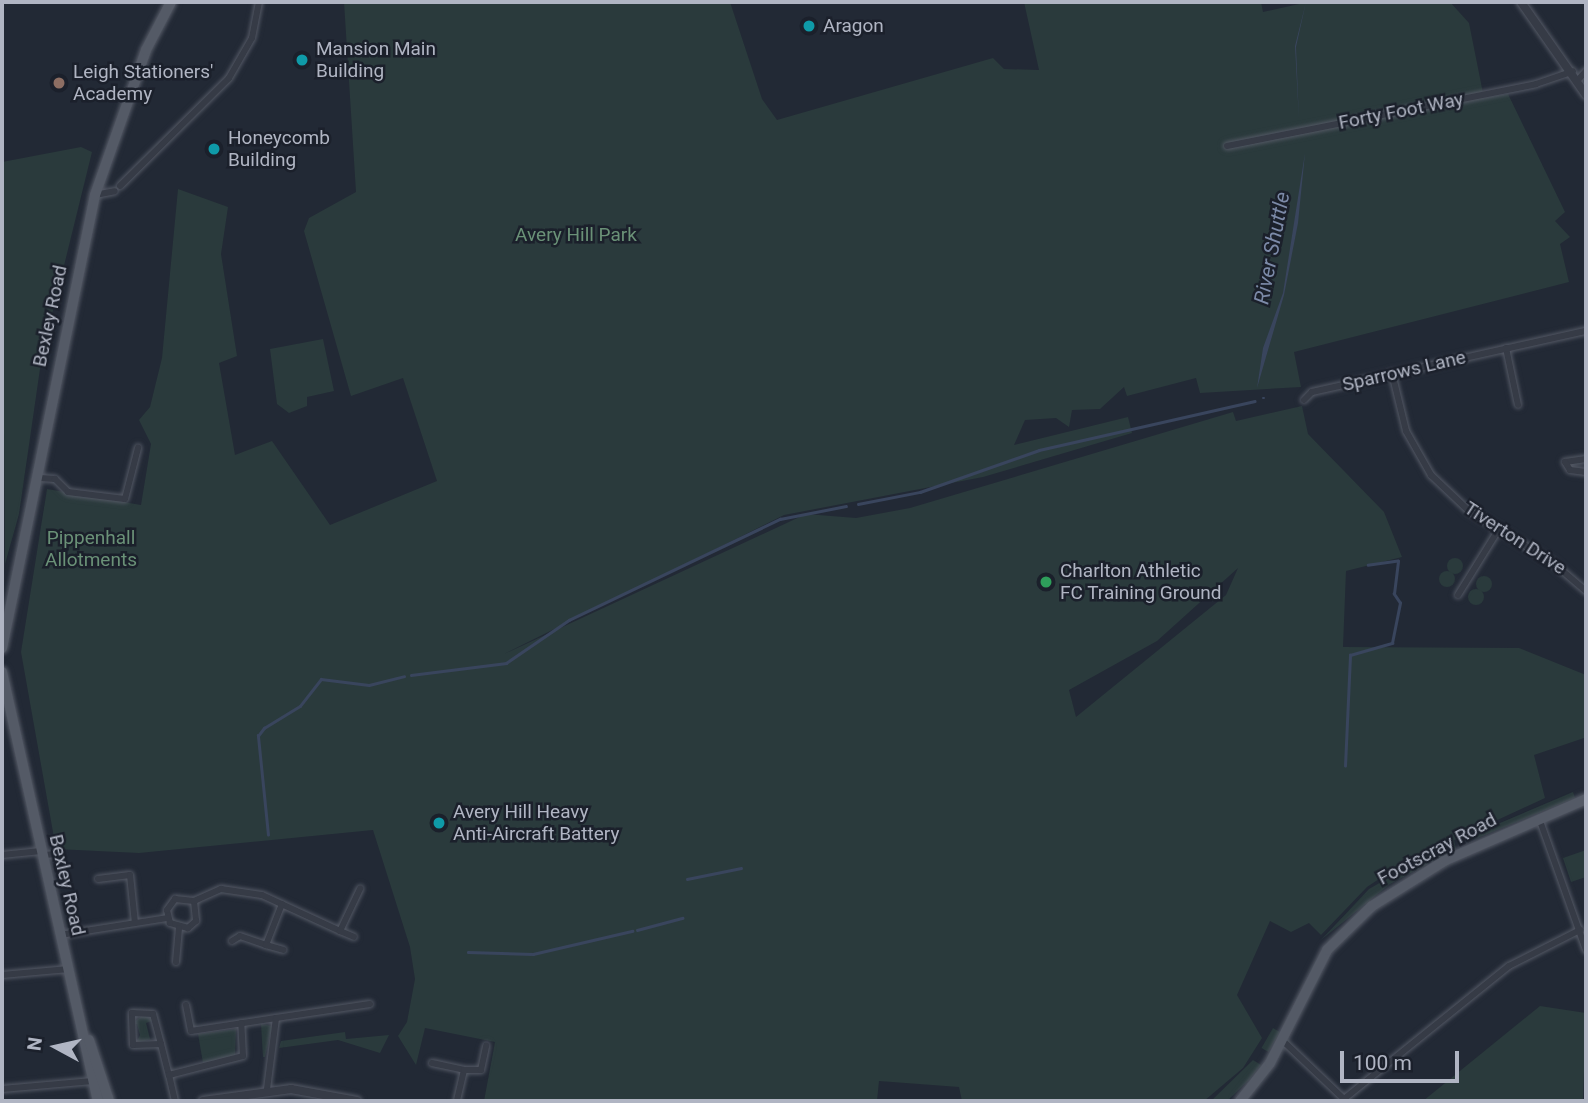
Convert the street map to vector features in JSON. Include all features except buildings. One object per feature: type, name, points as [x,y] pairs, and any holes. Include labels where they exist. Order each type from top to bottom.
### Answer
[{"type":"main road","name":"Bexley Road","points":[[2,648],[12,581],[40,478],[60,340],[94,195],[146,50],[171,2]]},
{"type":"main road","name":"Bexley Road","points":[[2,671],[41,853],[83,1024],[98,1101]]},
{"type":"main road","name":"Footscray Road","points":[[1240,1101],[1282,1040],[1327,950],[1372,906],[1446,860],[1586,799]]},
{"type":"main road","name":"Bexley Road","points":[[83,1024],[109,1101]]},
{"type":"street","points":[[94,195],[117,188],[229,78],[252,38],[259,2]]},
{"type":"street","points":[[1521,2],[1573,71],[1586,95]]},
{"type":"street","name":"Forty Foot Way","points":[[1227,146],[1536,84],[1573,71]]},
{"type":"street","points":[[1578,80],[1586,71]]},
{"type":"street","name":"Sparrows Lane","points":[[1304,400],[1392,373],[1586,331]]},
{"type":"street","points":[[1506,348],[1518,405]]},
{"type":"street","name":"Tiverton Drive","points":[[1392,373],[1406,431],[1431,475],[1499,529],[1586,591]]},
{"type":"street","points":[[40,478],[55,479],[68,492],[125,499],[138,448]]},
{"type":"street","points":[[1586,459],[1565,462],[1567,469],[1586,472]]},
{"type":"street","points":[[1458,595],[1499,529]]},
{"type":"street","points":[[1539,818],[1586,950]]},
{"type":"street","points":[[2,855],[58,854]]},
{"type":"street","points":[[98,879],[130,875],[135,923]]},
{"type":"street","points":[[340,931],[360,888]]},
{"type":"street","points":[[167,918],[175,899],[194,901],[221,889],[282,904],[354,937]]},
{"type":"street","points":[[179,928],[196,921],[194,901]]},
{"type":"street","points":[[266,945],[282,904]]},
{"type":"street","points":[[61,935],[167,918],[179,928]]},
{"type":"street","points":[[176,962],[179,928]]},
{"type":"street","points":[[1282,1040],[1345,1100],[1516,961],[1580,930]]},
{"type":"street","points":[[232,941],[240,936],[283,950]]},
{"type":"street","points":[[2,975],[69,969]]},
{"type":"street","points":[[186,1005],[191,1031],[370,1004]]},
{"type":"street","points":[[161,1044],[133,1045],[128,1022],[132,1013],[153,1014],[161,1044],[169,1075],[175,1101]]},
{"type":"street","points":[[267,1089],[276,1018]]},
{"type":"street","points":[[169,1075],[243,1056],[241,1023]]},
{"type":"street","points":[[432,1063],[464,1070],[481,1070],[486,1046]]},
{"type":"street","points":[[457,1101],[464,1070]]},
{"type":"street","points":[[2,1089],[93,1081]]},
{"type":"street","points":[[203,1101],[267,1089],[357,1101]]},
{"type":"green space","points":[[344,2],[730,2],[762,99],[777,120],[993,58],[1004,69],[1039,70],[1024,2],[1261,2],[1263,12],[1308,2],[1450,2],[1469,23],[1484,98],[1508,94],[1565,212],[1555,221],[1570,237],[1560,244],[1569,282],[1294,352],[1301,387],[1200,393],[1196,378],[1127,396],[1124,387],[1100,409],[1072,410],[1069,427],[1056,418],[1025,420],[1014,445],[1128,417],[1132,433],[983,477],[784,515],[504,654],[806,514],[856,518],[910,508],[1233,412],[1236,421],[1302,406],[1308,434],[1384,512],[1402,557],[1346,571],[1343,647],[1519,648],[1586,675],[1584,738],[1534,755],[1545,798],[1400,865],[1367,887],[1321,935],[1309,923],[1291,932],[1270,921],[1237,995],[1262,1038],[1243,1068],[1204,1101],[962,1101],[959,1087],[879,1081],[877,1101],[484,1101],[495,1042],[425,1028],[416,1065],[398,1036],[407,1022],[415,979],[410,947],[373,830],[139,853],[56,849],[21,652],[47,489],[141,505],[151,444],[139,420],[150,407],[162,358],[178,189],[228,207],[221,254],[237,356],[219,363],[235,455],[272,441],[330,525],[437,481],[403,378],[351,396],[304,231],[309,218],[356,192]],"holes":[[[1238,568],[1226,595],[1076,717],[1069,690],[1157,641]]]},
{"type":"green space","points":[[81,147],[92,152],[42,355],[19,514],[5,564],[2,162]]},
{"type":"green space","points":[[323,339],[334,391],[307,397],[307,406],[289,413],[277,404],[270,349]]},
{"type":"green space","points":[[1455,558],[1461,560],[1461,572],[1455,574],[1449,572],[1447,566],[1449,560]]},
{"type":"green space","points":[[1447,571],[1453,573],[1453,585],[1447,587],[1441,585],[1439,579],[1441,573]]},
{"type":"green space","points":[[1484,576],[1490,578],[1490,590],[1484,592],[1478,590],[1476,584],[1478,578]]},
{"type":"green space","points":[[1476,589],[1482,591],[1482,603],[1476,605],[1470,603],[1468,597],[1470,591]]},
{"type":"green space","points":[[1573,792],[1575,798],[1468,842],[1462,839]]},
{"type":"green space","points":[[1454,840],[1456,849],[1390,884],[1321,940],[1369,889]]},
{"type":"green space","points":[[1586,850],[1586,877],[1571,882],[1563,858]]},
{"type":"green space","points":[[1540,1006],[1586,1013],[1583,1101],[1423,1101]]},
{"type":"green space","points":[[145,1013],[152,1021],[146,1023],[150,1039],[156,1038],[136,1043],[140,1035],[137,1024],[131,1025]]},
{"type":"green space","points":[[261,1024],[272,1026],[265,1057],[263,1057]]},
{"type":"green space","points":[[1273,1028],[1280,1032],[1268,1052],[1262,1048]]},
{"type":"green space","points":[[236,1029],[235,1056],[203,1063],[198,1034]]},
{"type":"green space","points":[[345,1032],[346,1039],[389,1035],[380,1053],[338,1040],[279,1048],[281,1041]]},
{"type":"green space","points":[[1253,1060],[1261,1065],[1249,1080],[1227,1101],[1211,1101]]},
{"type":"water","points":[[1306,2],[1296,47],[1299,121],[1295,46]]},
{"type":"water","points":[[1305,153],[1298,223],[1284,295],[1257,388],[1263,348],[1283,293]]},
{"type":"waterway","points":[[858,504],[920,492],[1039,450],[1255,401]]},
{"type":"waterway","points":[[411,675],[506,663],[569,620],[780,519],[846,506]]},
{"type":"waterway","name":"River Shuttle","points":[[1345,766],[1350,655],[1392,643],[1400,603],[1394,594],[1398,561],[1368,565]]},
{"type":"waterway","points":[[268,835],[258,736],[264,728],[300,706],[321,679],[369,685],[404,676]]},
{"type":"waterway","name":"River Shuttle","points":[[687,879],[741,868]]},
{"type":"waterway","name":"River Shuttle","points":[[637,930],[682,918]]},
{"type":"waterway","name":"River Shuttle","points":[[468,952],[533,954],[632,931]]},
{"type":"place","name":"Aragon","points":[[809,26]]},
{"type":"place","name":"Mansion Main Building","points":[[302,60]]},
{"type":"place","name":"Leigh Stationers' Academy","points":[[59,83]]},
{"type":"place","name":"Honeycomb Building","points":[[214,149]]},
{"type":"place","name":"Charlton Athletic FC Training Ground","points":[[1046,582]]},
{"type":"place","name":"Avery Hill Heavy Anti-Aircraft Battery","points":[[439,823]]},
{"type":"park label","name":"Avery Hill Park","points":[[576,235]]},
{"type":"park label","name":"Pippenhall Allotments","points":[[91,549]]}]
